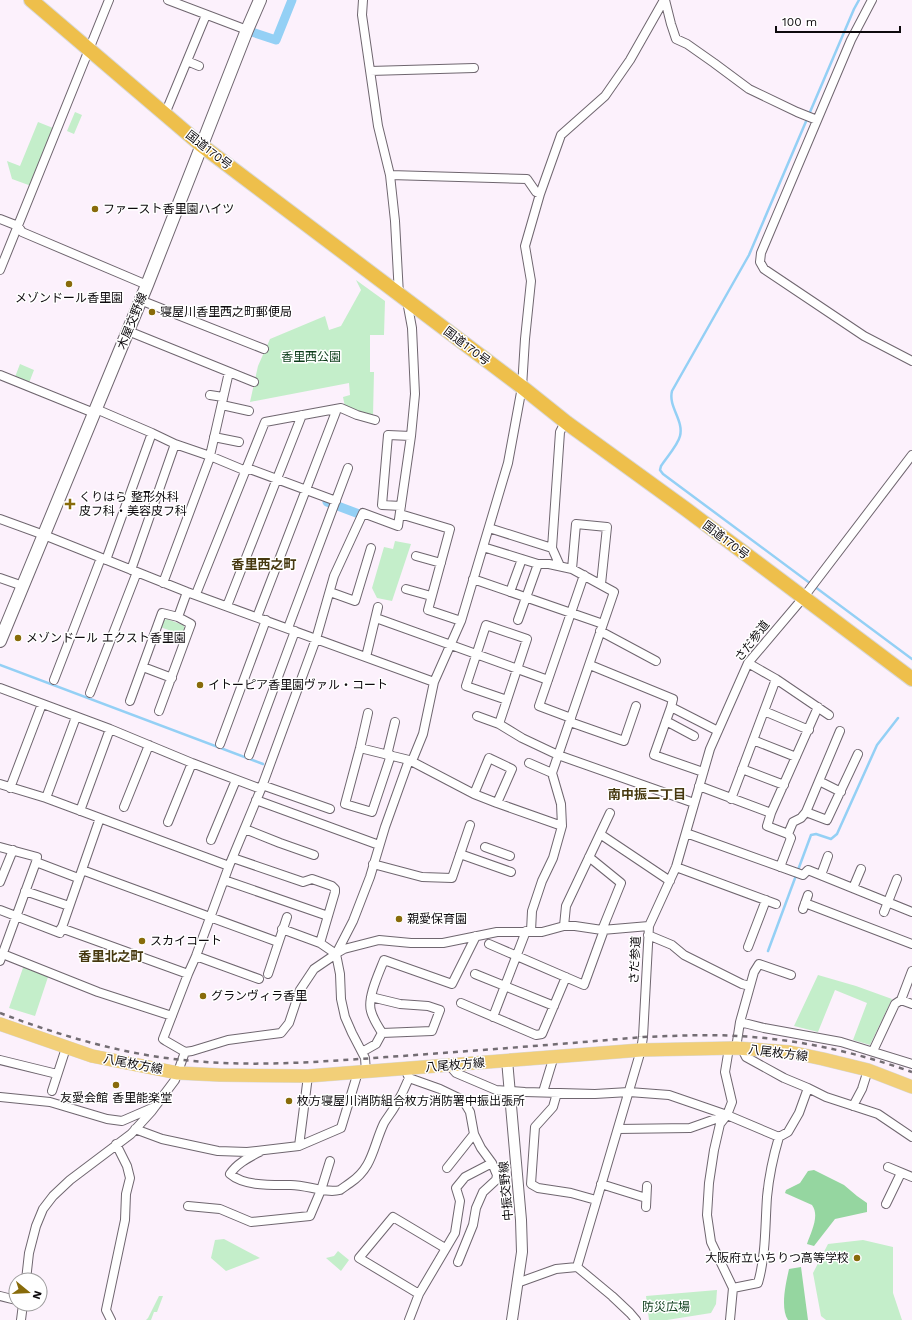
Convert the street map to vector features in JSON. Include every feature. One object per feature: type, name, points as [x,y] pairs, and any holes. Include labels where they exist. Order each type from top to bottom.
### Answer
[{"type":"highway","name":"国道170号","points":[[31,0],[201,146],[522,387],[565,422],[687,510],[810,588],[912,679]]},
{"type":"main road","name":"木屋交野線","points":[[0,641],[147,285],[260,0]]},
{"type":"main road","name":"八尾枚方線","points":[[0,1024],[92,1056],[178,1073],[308,1076],[362,1072],[407,1073],[449,1065],[554,1056],[641,1050],[736,1048],[790,1052],[823,1059],[868,1070],[912,1087]]},
{"type":"street","points":[[0,270],[109,0]]},
{"type":"street","points":[[168,0],[247,30]]},
{"type":"street","points":[[363,0],[362,15],[378,126],[390,175],[403,298],[412,328],[415,394],[411,436],[398,526],[363,512],[334,576],[316,639],[262,787],[229,866],[164,1039],[166,1042],[185,1052],[228,1040],[281,1033],[289,1023],[300,990],[314,969],[344,949],[379,940],[411,943],[443,943],[497,932],[542,932],[564,926],[603,930],[648,931],[672,945],[684,955],[742,984],[750,986]]},
{"type":"street","points":[[664,0],[676,39],[708,59],[749,89],[815,120]]},
{"type":"street","points":[[135,1129],[162,1140],[218,1151],[246,1152],[299,1146],[341,1128],[362,1072],[364,1055],[345,1017],[341,999],[340,974],[336,954],[353,921],[370,877],[379,845],[410,761],[423,734],[434,682],[460,621],[508,463],[522,387],[525,339],[532,281],[525,246],[540,194],[561,135],[605,96],[630,60],[664,0]]},
{"type":"street","points":[[872,0],[851,40],[815,120],[761,253],[760,262],[764,269],[864,336],[912,361]]},
{"type":"street","points":[[165,114],[206,15]]},
{"type":"street","points":[[187,61],[199,66]]},
{"type":"street","points":[[370,71],[474,68]]},
{"type":"street","points":[[390,175],[527,179],[536,192],[540,194]]},
{"type":"street","points":[[0,219],[18,226],[22,232],[147,285]]},
{"type":"street","points":[[140,300],[264,349]]},
{"type":"street","points":[[128,331],[254,382]]},
{"type":"street","points":[[163,583],[210,456],[229,372]]},
{"type":"street","points":[[0,375],[152,433],[175,444],[277,478],[336,501]]},
{"type":"street","points":[[210,395],[249,411]]},
{"type":"street","points":[[196,594],[265,422],[340,408],[356,415],[374,420]]},
{"type":"street","points":[[257,617],[337,409]]},
{"type":"street","points":[[227,606],[302,415]]},
{"type":"street","points":[[560,566],[552,548],[560,432],[565,422]]},
{"type":"street","points":[[54,680],[104,559],[152,433]]},
{"type":"street","points":[[411,436],[388,435],[382,505],[401,510],[450,529],[428,610],[460,621]]},
{"type":"street","points":[[214,437],[239,442]]},
{"type":"street","points":[[90,693],[134,571],[175,444]]},
{"type":"street","name":"さだ参道","points":[[577,1267],[622,1118],[626,1092],[641,1050],[643,1037],[648,931],[676,867],[703,772],[718,731],[748,662],[810,588],[912,455]]},
{"type":"street","points":[[249,755],[348,468]]},
{"type":"street","points":[[0,518],[186,592],[196,594],[434,682]]},
{"type":"street","points":[[572,569],[576,524],[607,527],[601,584]]},
{"type":"street","points":[[489,528],[552,548]]},
{"type":"street","points":[[483,547],[538,564],[549,564],[572,569],[614,592],[552,773],[561,804],[562,826],[553,858],[542,881],[532,912],[529,931],[517,956],[494,1017]]},
{"type":"street","points":[[330,592],[355,601],[371,548]]},
{"type":"street","points":[[416,556],[441,563]]},
{"type":"street","points":[[510,592],[522,559]]},
{"type":"street","points":[[518,620],[538,564]]},
{"type":"street","points":[[584,575],[539,706],[624,741],[636,706]]},
{"type":"street","points":[[0,578],[23,586]]},
{"type":"street","points":[[473,579],[571,613],[602,628],[656,661]]},
{"type":"street","points":[[406,589],[431,596]]},
{"type":"street","points":[[178,617],[186,592]]},
{"type":"street","points":[[366,657],[378,607]]},
{"type":"street","points":[[130,701],[162,613],[178,617],[191,624],[159,711]]},
{"type":"street","points":[[376,618],[548,680]]},
{"type":"street","points":[[220,744],[266,620]]},
{"type":"street","points":[[500,724],[507,700],[516,669],[527,639],[486,625],[466,686],[507,700]]},
{"type":"street","points":[[748,662],[829,715]]},
{"type":"street","points":[[590,665],[673,698],[654,755],[703,772]]},
{"type":"street","points":[[143,667],[172,678]]},
{"type":"street","points":[[731,799],[776,679]]},
{"type":"street","points":[[0,688],[110,729],[236,780],[330,809]]},
{"type":"street","points":[[10,788],[42,704]]},
{"type":"street","points":[[671,707],[718,731]]},
{"type":"street","points":[[780,866],[791,838],[788,834],[767,826],[771,813],[818,707]]},
{"type":"street","points":[[764,710],[809,730]]},
{"type":"street","points":[[368,714],[345,804],[372,812],[389,755],[395,722]]},
{"type":"street","points":[[477,716],[500,724],[522,738],[558,755],[694,803]]},
{"type":"street","points":[[46,798],[76,717]]},
{"type":"street","points":[[666,721],[694,736]]},
{"type":"street","points":[[80,811],[110,729]]},
{"type":"street","points":[[788,834],[793,822],[801,818],[806,812],[840,731]]},
{"type":"street","points":[[753,740],[796,757]]},
{"type":"street","points":[[124,808],[149,745]]},
{"type":"street","points":[[360,748],[410,761],[474,794],[562,826]]},
{"type":"street","points":[[806,812],[827,820],[858,754]]},
{"type":"street","points":[[474,794],[489,758],[512,769],[497,803]]},
{"type":"street","points":[[168,822],[192,763]]},
{"type":"street","points":[[529,763],[552,773]]},
{"type":"street","points":[[853,764],[862,768]]},
{"type":"street","points":[[742,769],[784,784]]},
{"type":"street","points":[[211,840],[236,780]]},
{"type":"street","points":[[819,781],[841,792]]},
{"type":"street","points":[[0,784],[46,798],[229,866]]},
{"type":"street","points":[[699,786],[771,813]]},
{"type":"street","points":[[256,800],[379,845]]},
{"type":"street","points":[[564,926],[566,906],[610,812]]},
{"type":"street","points":[[0,910],[60,933],[100,818]]},
{"type":"street","points":[[373,864],[422,877],[452,878],[470,825]]},
{"type":"street","points":[[245,829],[314,855]]},
{"type":"street","points":[[686,833],[803,875],[808,870],[912,912]]},
{"type":"street","points":[[600,834],[670,881]]},
{"type":"street","points":[[0,846],[38,857],[1,956],[98,992],[172,1016]]},
{"type":"street","points":[[485,847],[510,856]]},
{"type":"street","points":[[0,882],[13,850]]},
{"type":"street","points":[[497,867],[501,852]]},
{"type":"street","points":[[460,854],[511,872]]},
{"type":"street","points":[[821,875],[828,856]]},
{"type":"street","points":[[489,944],[584,985],[621,883],[589,857]]},
{"type":"street","points":[[233,858],[303,882],[312,879],[332,886],[336,892],[320,943]]},
{"type":"street","points":[[36,862],[78,878]]},
{"type":"street","points":[[676,867],[776,904]]},
{"type":"street","points":[[853,888],[861,869]]},
{"type":"street","points":[[82,870],[278,942]]},
{"type":"street","points":[[884,912],[897,879]]},
{"type":"street","points":[[224,880],[328,916]]},
{"type":"street","points":[[25,891],[69,906]]},
{"type":"street","points":[[748,947],[766,900]]},
{"type":"street","points":[[806,902],[879,935],[912,944]]},
{"type":"street","points":[[268,974],[287,917]]},
{"type":"street","points":[[61,928],[188,974]]},
{"type":"street","points":[[282,929],[320,943],[336,954]]},
{"type":"street","points":[[382,1033],[370,1010],[371,997],[384,960],[452,984],[476,936]]},
{"type":"street","points":[[196,956],[259,979]]},
{"type":"street","points":[[730,1320],[733,1288],[711,1242],[707,1215],[709,1183],[714,1150],[720,1124],[727,1115],[732,1102],[725,1072],[736,1048],[740,1022],[754,972],[760,964],[791,975]]},
{"type":"street","points":[[873,1051],[895,1004],[901,1000],[912,971]]},
{"type":"street","points":[[475,974],[554,1006]]},
{"type":"street","points":[[461,1003],[536,1035],[542,1034],[566,978]]},
{"type":"street","points":[[371,997],[400,1004],[428,1006],[440,1010],[432,1031],[382,1033]]},
{"type":"street","points":[[901,1000],[912,1004]]},
{"type":"street","points":[[740,1022],[764,1028],[841,1042],[912,1064]]},
{"type":"street","points":[[364,1055],[376,1044],[382,1033]]},
{"type":"street","points":[[52,1091],[66,1048]]},
{"type":"street","points":[[736,1048],[746,1057],[784,1078],[826,1097],[878,1114],[912,1137]]},
{"type":"street","points":[[27,1272],[30,1246],[43,1209],[53,1196],[70,1180],[135,1129],[175,1080],[185,1052]]},
{"type":"street","points":[[543,1092],[554,1056]]},
{"type":"street","points":[[0,1060],[57,1074]]},
{"type":"street","name":"中振交野線","points":[[507,1060],[521,1220],[522,1252],[512,1320]]},
{"type":"street","points":[[449,1065],[456,1073],[491,1088],[510,1092],[595,1094],[626,1092],[669,1095],[727,1115],[779,1137]]},
{"type":"street","points":[[853,1106],[862,1089],[868,1070]]},
{"type":"street","points":[[261,1151],[241,1162],[233,1168],[230,1174],[234,1178],[260,1184],[298,1184],[321,1190],[340,1190],[365,1170],[370,1162],[385,1121],[403,1092],[407,1073],[463,1100],[470,1112],[474,1134],[481,1148],[492,1163],[497,1175],[496,1180],[483,1192],[476,1208],[473,1225],[458,1262]]},
{"type":"street","points":[[299,1146],[308,1076]]},
{"type":"street","points":[[733,1288],[758,1282],[765,1242],[767,1196],[771,1164],[779,1137],[788,1132],[799,1113],[808,1088]]},
{"type":"street","points":[[531,1184],[535,1127],[553,1107],[557,1093]]},
{"type":"street","points":[[0,1097],[50,1102],[107,1119],[122,1121],[154,1107]]},
{"type":"street","points":[[618,1129],[690,1128],[727,1115]]},
{"type":"street","points":[[447,1168],[474,1134]]},
{"type":"street","points":[[111,1320],[106,1310],[125,1220],[126,1194],[130,1178],[127,1166],[116,1144]]},
{"type":"street","points":[[188,1206],[220,1209],[251,1222],[310,1216],[321,1190],[330,1161]]},
{"type":"street","points":[[409,1320],[419,1294],[445,1248],[455,1234],[460,1201],[456,1188],[465,1177],[492,1163]]},
{"type":"street","points":[[888,1167],[912,1177]]},
{"type":"street","points":[[886,1204],[901,1173]]},
{"type":"street","points":[[518,1184],[531,1184],[538,1188],[571,1193],[596,1200]]},
{"type":"street","points":[[601,1184],[646,1202],[647,1186]]},
{"type":"street","points":[[419,1294],[359,1258],[394,1217],[445,1248]]},
{"type":"street","points":[[517,1283],[556,1268],[577,1267],[612,1296],[636,1320]]},
{"type":"green space","points":[[75,112],[82,115],[74,134],[67,131]]},
{"type":"green space","points":[[38,122],[58,130],[34,187],[12,179],[7,161],[20,166]]},
{"type":"green space","name":"香里西公園","points":[[356,280],[385,301],[384,335],[370,335],[370,372],[374,372],[373,416],[345,407],[343,397],[350,395],[349,383],[250,402],[258,366],[270,339],[325,316],[329,330],[341,326],[361,290]]},
{"type":"green space","points":[[20,364],[34,370],[29,383],[15,377]]},
{"type":"green space","points":[[395,541],[411,544],[392,601],[377,598],[372,588],[384,547],[393,549]]},
{"type":"green space","points":[[167,619],[183,625],[186,629],[183,635],[160,627],[162,621]]},
{"type":"green space","points":[[24,965],[49,974],[35,1016],[9,1008]]},
{"type":"green space","points":[[818,975],[856,986],[892,999],[870,1045],[853,1040],[867,1003],[835,990],[818,1032],[794,1026]]},
{"type":"green space","points":[[814,1170],[844,1185],[867,1203],[867,1212],[835,1219],[814,1246],[807,1244],[815,1219],[812,1205],[785,1193],[786,1190],[800,1183],[808,1171]]},
{"type":"green space","points":[[224,1239],[260,1258],[226,1271],[211,1258],[215,1240]]},
{"type":"green space","points":[[863,1240],[893,1247],[893,1293],[902,1320],[826,1320],[821,1316],[813,1273],[828,1244]]},
{"type":"green space","points":[[338,1251],[349,1260],[341,1271],[326,1258],[334,1256]]},
{"type":"green space","points":[[801,1267],[808,1320],[788,1320],[784,1309],[784,1302],[789,1269]]},
{"type":"green space","name":"防災広場","points":[[717,1290],[716,1304],[711,1313],[667,1320],[649,1320],[646,1296]]},
{"type":"green space","points":[[159,1296],[163,1296],[157,1312],[154,1312],[151,1320],[146,1320],[148,1318]]},
{"type":"waterway","points":[[243,29],[276,40],[292,0]]},
{"type":"waterway","points":[[859,0],[749,255],[672,391],[672,403],[681,430],[679,440],[661,466],[660,470],[663,474],[912,659]]},
{"type":"waterway","points":[[327,502],[359,514]]},
{"type":"waterway","points":[[0,665],[263,764]]},
{"type":"waterway","points":[[768,951],[811,835],[816,834],[831,839],[837,834],[877,745],[898,718]]},
{"type":"railway","points":[[0,1013],[44,1029],[114,1048],[160,1057],[210,1062],[265,1064],[320,1062],[643,1037],[714,1035],[804,1043],[869,1058],[912,1072]]},
{"type":"place","name":"ファースト香里園ハイツ","points":[[95,209]]},
{"type":"place","name":"メゾンドール香里園","points":[[69,284]]},
{"type":"place","name":"寝屋川香里西之町郵便局","points":[[152,312]]},
{"type":"place","name":"くりはら 整形外科 皮フ科・美容皮フ科","points":[[70,504]]},
{"type":"place","name":"メゾンドール エクスト香里園","points":[[18,638]]},
{"type":"place","name":"イトーピア香里園ヴァル・コート","points":[[200,685]]},
{"type":"place","name":"親愛保育園","points":[[399,919]]},
{"type":"place","name":"スカイコート","points":[[142,941]]},
{"type":"place","name":"グランヴィラ香里","points":[[203,996]]},
{"type":"place","name":"友愛会館 香里能楽堂","points":[[116,1085]]},
{"type":"place","name":"枚方寝屋川消防組合枚方消防署中振出張所","points":[[289,1101]]},
{"type":"place","name":"大阪府立いちりつ高等学校","points":[[857,1258]]},
{"type":"district","name":"香里西之町","points":[[264,564]]},
{"type":"district","name":"南中振二丁目","points":[[647,794]]},
{"type":"district","name":"香里北之町","points":[[111,956]]}]
